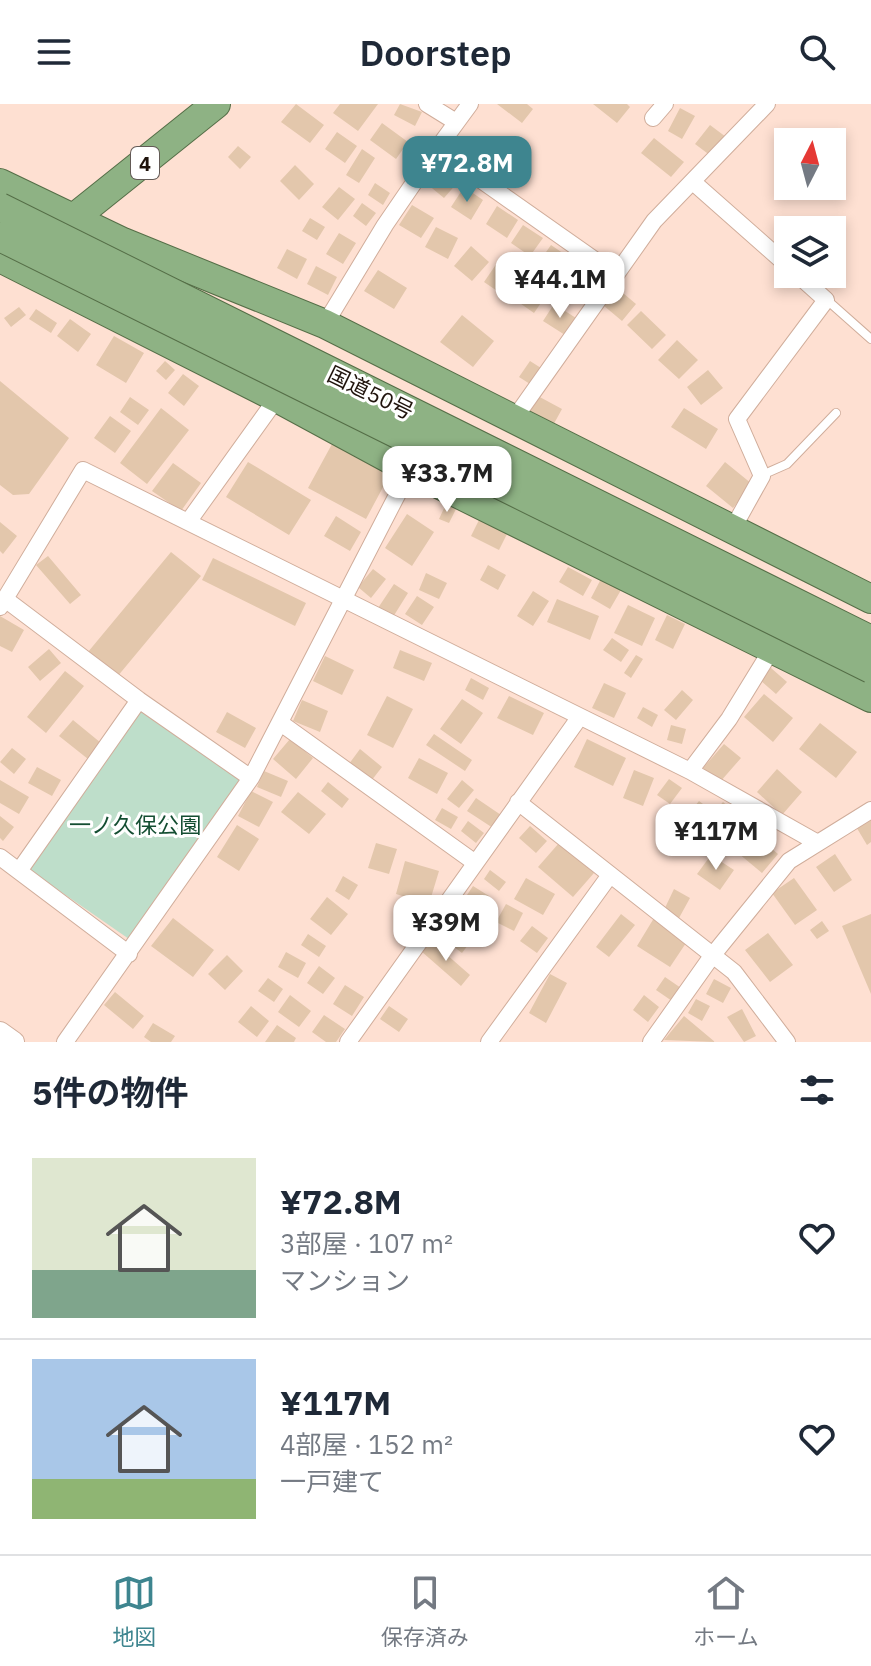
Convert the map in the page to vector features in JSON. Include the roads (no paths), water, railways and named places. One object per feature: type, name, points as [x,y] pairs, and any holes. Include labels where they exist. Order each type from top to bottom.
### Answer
[{"type":"highway","name":"4","points":[[4,266],[73,219],[216,104]]},
{"type":"highway","points":[[0,183],[73,219],[325,324],[871,599]]},
{"type":"highway","name":"国道50号","points":[[0,207],[871,640]]},
{"type":"highway","name":"国道50号","points":[[0,237],[871,669]]},
{"type":"highway","points":[[4,266],[277,398],[410,470],[871,698]]},
{"type":"street","points":[[427,104],[456,122]]},
{"type":"street","points":[[325,324],[385,225],[470,104]]},
{"type":"street","points":[[653,118],[665,104]]},
{"type":"street","points":[[514,419],[654,221],[767,104]]},
{"type":"street","points":[[437,149],[616,275]]},
{"type":"street","points":[[693,182],[774,254]]},
{"type":"street","points":[[733,528],[762,476],[737,419],[826,300],[813,288]]},
{"type":"street","points":[[188,522],[277,398]]},
{"type":"street","points":[[251,778],[3,603],[83,470],[690,771],[816,842]]},
{"type":"street","points":[[65,1042],[251,778],[282,724],[410,470]]},
{"type":"street","points":[[690,771],[729,719],[772,649]]},
{"type":"street","points":[[19,871],[139,700]]},
{"type":"street","points":[[348,1042],[579,718]]},
{"type":"street","points":[[282,724],[474,862]]},
{"type":"street","points":[[518,802],[734,972],[787,1042]]},
{"type":"street","points":[[651,1042],[712,956],[789,861],[871,810]]},
{"type":"street","points":[[0,857],[129,954]]},
{"type":"street","points":[[489,1042],[610,875]]},
{"type":"street","points":[[0,1032],[14,1042]]},
{"type":"lane","points":[[826,300],[871,339]]},
{"type":"lane","points":[[762,476],[787,464],[836,413]]},
{"type":"park label","name":"一ノ久保公園","points":[[135,824]]}]
